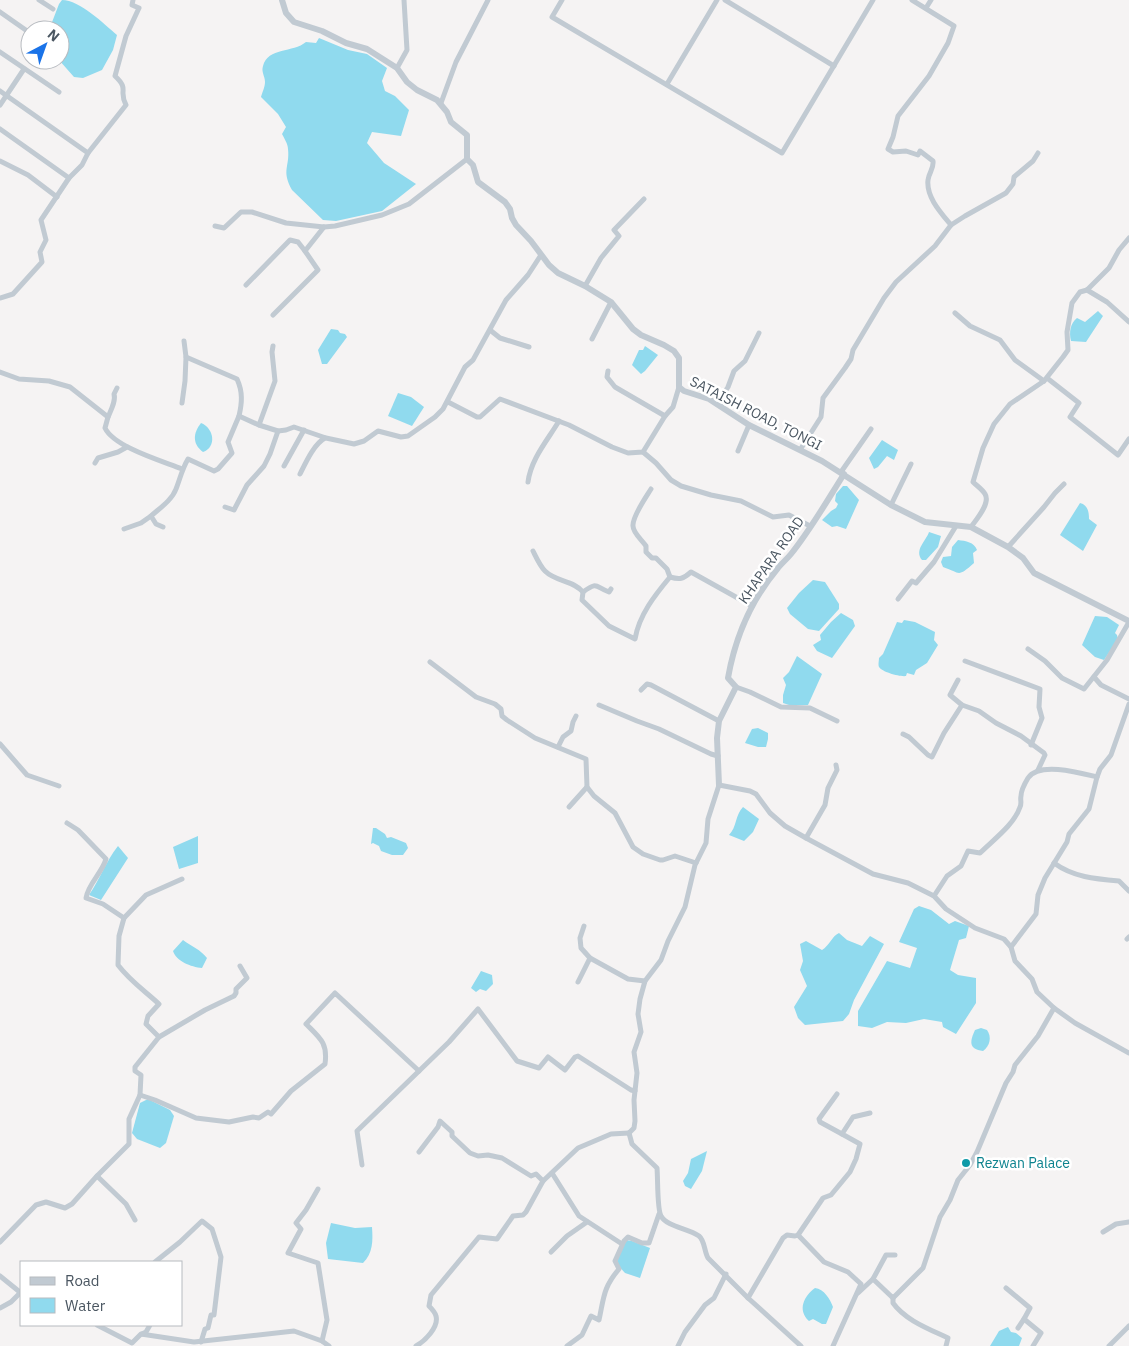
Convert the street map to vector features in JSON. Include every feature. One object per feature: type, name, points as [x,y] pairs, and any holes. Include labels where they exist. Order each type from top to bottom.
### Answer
[{"type":"street","points":[[39,0],[53,9]]},
{"type":"street","points":[[0,298],[13,294],[42,262],[40,252],[46,240],[41,220],[69,178],[82,165],[88,153],[126,105],[122,98],[123,83],[115,76],[126,36],[139,8],[132,5],[133,0]]},
{"type":"street","points":[[282,0],[286,13],[294,22],[322,31],[346,43],[368,49],[397,68],[407,82],[417,90],[441,103],[456,62],[488,0]]},
{"type":"street","points":[[397,68],[407,50],[404,0]]},
{"type":"street","points":[[562,0],[552,17],[782,153],[873,0]]},
{"type":"street","points":[[667,84],[717,0]]},
{"type":"street","points":[[725,0],[834,66]]},
{"type":"street","points":[[912,0],[954,26],[948,43],[929,76],[898,116],[893,138],[888,149],[893,152],[906,151],[918,155],[920,151],[933,161],[934,167],[928,180],[929,193],[934,203],[951,225]]},
{"type":"street","points":[[926,8],[931,0]]},
{"type":"street","points":[[0,12],[20,26]]},
{"type":"street","points":[[0,52],[20,66]]},
{"type":"street","points":[[0,105],[23,70]]},
{"type":"street","points":[[26,70],[59,92]]},
{"type":"street","points":[[0,90],[88,153]]},
{"type":"street","name":"SATAISH ROAD, TONGI","points":[[441,103],[451,122],[467,135],[467,159],[473,165],[478,182],[505,202],[516,225],[558,274],[585,286],[611,302],[633,329],[641,335],[674,351],[679,358],[679,387],[684,391],[717,404],[749,425],[842,473],[891,505],[925,522],[971,527],[1008,547],[1023,558],[1034,573],[1129,621]]},
{"type":"street","points":[[0,129],[69,178]]},
{"type":"street","points":[[800,450],[821,417],[823,398],[845,368],[853,350],[884,298],[908,270],[935,246],[951,225],[1006,193],[1013,184],[1014,177],[1033,161],[1038,153]]},
{"type":"street","points":[[214,226],[224,228],[241,212],[252,212],[286,223],[324,228],[382,215],[408,204],[467,159]]},
{"type":"street","points":[[0,161],[28,175],[56,197]]},
{"type":"street","points":[[585,286],[601,258],[619,236],[614,230],[644,199]]},
{"type":"street","points":[[305,250],[324,228]]},
{"type":"street","points":[[971,527],[986,504],[987,498],[985,494],[973,482],[988,435],[1010,404],[1045,380],[1068,350],[1067,332],[1072,303],[1080,292],[1088,290],[1110,268],[1119,250],[1129,238]]},
{"type":"street","points":[[246,285],[290,240],[298,242],[318,270],[273,315]]},
{"type":"street","points":[[239,416],[278,431],[294,427],[326,438],[354,444],[364,441],[378,430],[402,437],[408,436],[435,417],[448,402],[465,367],[473,360],[506,300],[518,287],[541,254]]},
{"type":"street","points":[[1088,290],[1107,302],[1129,322]]},
{"type":"street","points":[[592,339],[611,302]]},
{"type":"street","points":[[955,313],[970,326],[1000,340],[1016,360],[1079,402],[1070,417],[1118,455],[1129,439]]},
{"type":"street","points":[[490,330],[500,338],[529,347]]},
{"type":"street","points":[[717,404],[728,387],[734,371],[746,361],[759,333]]},
{"type":"street","points":[[182,403],[186,357],[184,341]]},
{"type":"street","points":[[259,425],[275,381],[273,346]]},
{"type":"street","points":[[124,529],[141,523],[168,501],[176,490],[182,469],[188,459],[203,467],[214,470],[218,469],[232,453],[228,442],[242,404],[241,391],[237,379],[186,357]]},
{"type":"street","points":[[608,371],[607,377],[615,387],[665,416]]},
{"type":"street","points":[[0,372],[19,379],[49,381],[70,387],[108,417]]},
{"type":"street","points":[[643,452],[665,416],[673,408],[679,387]]},
{"type":"street","points":[[117,388],[105,428],[108,435],[127,447],[182,469]]},
{"type":"street","points":[[448,402],[480,417],[500,399],[559,421],[628,453],[643,452],[671,480],[681,486],[741,501],[773,517],[781,515],[793,516],[810,526]]},
{"type":"street","points":[[528,482],[534,461],[559,421]]},
{"type":"street","points":[[738,451],[749,425]]},
{"type":"street","points":[[842,473],[871,429]]},
{"type":"street","points":[[284,466],[304,430]]},
{"type":"street","points":[[225,507],[234,510],[247,485],[264,466],[278,431]]},
{"type":"street","points":[[300,474],[314,450],[323,438],[326,438]]},
{"type":"street","points":[[95,463],[98,458],[127,447]]},
{"type":"street","points":[[891,505],[911,464]]},
{"type":"street","name":"KHAPARA ROAD","points":[[736,687],[728,678],[743,627],[752,606],[810,526],[842,473]]},
{"type":"street","points":[[1008,547],[1064,484]]},
{"type":"street","points":[[650,490],[632,524],[634,531],[646,546],[646,552],[667,568],[670,577]]},
{"type":"street","points":[[151,516],[156,524],[163,527]]},
{"type":"street","points":[[898,599],[912,581],[916,583],[934,562],[956,526]]},
{"type":"street","points":[[532,551],[545,571],[554,577],[577,584],[583,592],[582,600],[609,626],[635,639],[642,617],[657,592],[670,577]]},
{"type":"street","points":[[670,577],[679,580],[691,572],[752,606]]},
{"type":"street","points":[[583,592],[592,585],[597,585],[609,592],[611,589]]},
{"type":"street","points":[[1028,649],[1045,661],[1062,678],[1084,690],[1107,660],[1129,621]]},
{"type":"street","points":[[965,661],[1040,689],[1039,707],[1042,718],[1031,745]]},
{"type":"street","points":[[430,662],[476,698],[495,704],[501,710],[502,716],[535,738],[586,758],[588,787],[594,796],[615,813],[633,847],[643,854],[660,860],[675,856],[696,863]]},
{"type":"street","points":[[1094,677],[1101,686],[1129,699]]},
{"type":"street","points":[[934,896],[947,876],[961,866],[968,851],[980,853],[1013,819],[1021,806],[1021,794],[1028,777],[1038,770],[1045,755],[1021,736],[996,724],[979,712],[962,705],[950,694],[958,680]]},
{"type":"street","points":[[641,690],[646,684],[651,685],[719,721]]},
{"type":"street","points":[[416,1346],[426,1339],[436,1322],[435,1314],[429,1306],[431,1295],[479,1237],[497,1239],[513,1216],[523,1215],[526,1212],[543,1181],[578,1148],[611,1134],[629,1133],[634,1128],[637,1073],[634,1052],[641,1032],[638,1014],[640,999],[645,981],[661,960],[680,918],[696,863],[706,843],[708,819],[719,785],[717,738],[719,721],[736,687],[781,707],[810,708],[837,721]]},
{"type":"street","points":[[1011,947],[1036,914],[1038,895],[1045,878],[1067,842],[1069,834],[1089,809],[1100,769],[1112,755],[1129,704]]},
{"type":"street","points":[[599,705],[637,722],[659,729],[718,756]]},
{"type":"street","points":[[903,734],[910,737],[932,757],[944,733],[962,705]]},
{"type":"street","points":[[558,747],[563,737],[571,731],[576,716]]},
{"type":"street","points":[[0,744],[27,775],[59,786]]},
{"type":"street","points":[[806,838],[824,805],[836,765]]},
{"type":"street","points":[[1038,770],[1071,771],[1097,777]]},
{"type":"street","points":[[719,785],[743,789],[756,794],[770,813],[785,826],[873,874],[908,883],[934,896],[946,909],[975,928],[1004,939],[1011,947],[1015,961],[1032,979],[1037,992],[1054,1008],[1075,1023],[1129,1053]]},
{"type":"street","points":[[569,807],[588,787]]},
{"type":"street","points":[[67,824],[78,830],[106,859],[104,866],[87,892],[86,898],[103,904],[124,918]]},
{"type":"street","points":[[1054,863],[1066,872],[1098,880],[1119,881],[1129,891]]},
{"type":"street","points":[[160,1037],[146,1024],[148,1016],[159,1004],[129,980],[118,966],[119,936],[124,918],[146,895],[182,879]]},
{"type":"street","points":[[584,926],[580,938],[581,948],[590,958],[628,979],[645,981]]},
{"type":"street","points":[[578,982],[590,958]]},
{"type":"street","points":[[0,1242],[36,1205],[46,1202],[62,1208],[67,1207],[129,1144],[129,1120],[140,1095],[142,1076],[135,1071],[135,1067],[160,1037],[205,1010],[234,996],[236,988],[247,978],[240,966]]},
{"type":"street","points":[[140,1095],[196,1118],[229,1122],[259,1118],[268,1112],[271,1114],[291,1091],[325,1064],[326,1053],[321,1039],[306,1024],[335,993],[419,1071]]},
{"type":"street","points":[[893,1298],[923,1268],[940,1217],[950,1200],[958,1180],[970,1165],[977,1152],[1006,1082],[1013,1072],[1015,1065],[1038,1036],[1054,1008]]},
{"type":"street","points":[[362,1165],[357,1131],[419,1071],[478,1009],[517,1061],[539,1068],[548,1057],[565,1070],[575,1057],[578,1056],[631,1090],[635,1090]]},
{"type":"street","points":[[748,1298],[782,1238],[787,1235],[795,1236],[798,1234],[824,1198],[832,1195],[850,1172],[856,1159],[860,1144],[820,1122],[819,1119],[837,1094]]},
{"type":"street","points":[[842,1134],[853,1117],[870,1113]]},
{"type":"street","points":[[418,1152],[438,1127],[440,1121],[452,1132],[452,1136],[470,1153],[478,1156],[488,1155],[502,1158],[531,1176],[536,1174],[543,1181]]},
{"type":"street","points":[[567,1346],[582,1335],[591,1316],[599,1320],[605,1290],[619,1269],[615,1261],[622,1244],[628,1237],[642,1243],[649,1243],[659,1214],[657,1168],[632,1144],[629,1133]]},
{"type":"street","points":[[552,1173],[580,1216],[622,1244]]},
{"type":"street","points":[[97,1176],[122,1199],[135,1220]]},
{"type":"street","points":[[318,1189],[296,1223],[300,1229],[288,1253],[318,1263],[327,1320],[322,1341]]},
{"type":"street","points":[[659,1214],[664,1220],[698,1236],[702,1241],[708,1258],[748,1298],[801,1346]]},
{"type":"street","points":[[156,1261],[180,1242],[202,1220],[212,1229],[221,1257],[214,1315],[211,1315],[208,1328],[205,1329],[201,1342]]},
{"type":"street","points":[[551,1252],[567,1236],[587,1222]]},
{"type":"street","points":[[1103,1232],[1116,1224],[1129,1222]]},
{"type":"street","points":[[798,1234],[824,1262],[848,1272],[861,1284],[833,1346]]},
{"type":"street","points":[[856,1296],[873,1279],[886,1255],[895,1255]]},
{"type":"street","points":[[678,1346],[685,1332],[706,1305],[714,1298],[726,1274]]},
{"type":"street","points":[[0,1276],[20,1293]]},
{"type":"street","points":[[873,1279],[893,1298],[892,1302],[898,1310],[948,1338],[946,1346]]},
{"type":"street","points":[[1006,1288],[1030,1308],[1018,1328]]},
{"type":"street","points":[[0,1308],[20,1294]]},
{"type":"street","points":[[1024,1319],[1041,1333],[1033,1346]]},
{"type":"street","points":[[99,1326],[131,1344],[146,1332],[149,1326]]},
{"type":"street","points":[[1109,1346],[1129,1326]]},
{"type":"street","points":[[142,1334],[193,1344],[294,1331],[322,1341],[329,1346]]},
{"type":"water","points":[[62,0],[69,1],[84,8],[117,35],[113,50],[102,70],[83,78],[74,77],[68,70],[70,70],[70,20],[53,20]]},
{"type":"water","points":[[319,38],[348,50],[367,54],[387,68],[382,81],[385,91],[395,96],[409,110],[401,136],[372,132],[367,143],[384,163],[416,184],[382,211],[336,221],[323,220],[292,190],[287,178],[288,147],[282,134],[286,127],[278,114],[261,97],[265,82],[263,68],[266,60],[275,53],[294,48],[306,42],[316,43]]},
{"type":"water","points":[[1098,311],[1103,316],[1086,342],[1071,341],[1071,328],[1075,320],[1077,318],[1085,322]]},
{"type":"water","points":[[331,329],[338,330],[347,337],[327,364],[322,364],[318,350]]},
{"type":"water","points":[[645,346],[658,355],[641,374],[632,365],[639,350],[643,350]]},
{"type":"water","points":[[398,393],[411,397],[424,407],[412,426],[388,416]]},
{"type":"water","points":[[201,423],[209,429],[212,438],[210,446],[203,452],[195,442],[195,434]]},
{"type":"water","points":[[882,440],[898,450],[894,460],[887,456],[874,469],[869,458]]},
{"type":"water","points":[[843,486],[847,486],[859,500],[846,529],[837,526],[832,527],[822,520],[836,508],[838,504],[835,501],[836,494]]},
{"type":"water","points":[[1080,503],[1086,507],[1089,519],[1097,525],[1083,551],[1060,535]]},
{"type":"water","points":[[929,532],[941,536],[938,547],[926,560],[922,560],[919,553],[920,549]]},
{"type":"water","points":[[958,540],[967,541],[976,547],[977,550],[973,553],[974,563],[965,571],[959,573],[943,567],[941,562],[943,557],[951,556],[952,547]]},
{"type":"water","points":[[813,580],[825,582],[839,604],[839,609],[819,631],[808,629],[790,614],[787,608]]},
{"type":"water","points":[[841,613],[853,620],[855,626],[832,658],[817,651],[813,645],[821,640],[820,635]]},
{"type":"water","points":[[1095,616],[1107,617],[1119,625],[1115,633],[1118,639],[1104,660],[1095,657],[1082,645]]},
{"type":"water","points":[[904,620],[915,622],[935,632],[934,640],[938,645],[927,663],[916,670],[914,675],[907,673],[906,676],[891,674],[879,667],[879,658],[883,654],[897,622],[902,623]]},
{"type":"water","points":[[797,656],[822,674],[808,705],[789,705],[783,703],[786,685],[783,678],[789,672]]},
{"type":"water","points":[[758,728],[768,733],[766,747],[745,743],[752,729]]},
{"type":"water","points":[[743,807],[759,819],[753,832],[744,841],[729,835]]},
{"type":"water","points":[[373,828],[385,834],[387,838],[391,837],[406,843],[408,848],[403,855],[392,855],[381,851],[379,846],[371,844]]},
{"type":"water","points":[[198,836],[198,863],[179,869],[173,847]]},
{"type":"water","points":[[118,846],[128,858],[101,900],[89,895],[110,858]]},
{"type":"water","points":[[919,906],[931,910],[949,924],[955,921],[969,926],[966,938],[959,940],[950,970],[958,975],[976,978],[976,1003],[956,1034],[943,1027],[942,1022],[924,1019],[906,1023],[887,1022],[872,1028],[858,1026],[858,1011],[887,961],[910,968],[917,948],[899,942],[914,909]]},
{"type":"water","points":[[839,933],[847,940],[862,946],[870,936],[884,944],[854,1000],[849,1014],[843,1021],[805,1025],[798,1018],[794,1007],[807,986],[800,970],[803,961],[800,944],[806,941],[822,950]]},
{"type":"water","points":[[183,940],[205,955],[207,958],[202,968],[185,963],[177,958],[173,951]]},
{"type":"water","points":[[481,971],[492,975],[493,984],[486,991],[480,989],[476,992],[471,988]]},
{"type":"water","points":[[981,1028],[987,1030],[990,1038],[987,1047],[983,1051],[978,1050],[972,1044],[975,1030]]},
{"type":"water","points":[[148,1099],[170,1110],[174,1116],[166,1143],[160,1148],[137,1139],[132,1133],[140,1103]]},
{"type":"water","points":[[707,1151],[702,1171],[691,1189],[685,1186],[683,1181],[688,1173],[691,1159]]},
{"type":"water","points":[[331,1223],[355,1228],[372,1227],[372,1246],[369,1255],[363,1263],[328,1259],[326,1243]]},
{"type":"water","points":[[626,1240],[650,1248],[640,1278],[625,1273],[616,1263]]},
{"type":"water","points":[[815,1288],[824,1292],[833,1307],[826,1324],[813,1319],[809,1321],[803,1312],[805,1299]]},
{"type":"water","points":[[1008,1327],[1011,1332],[1016,1333],[1022,1338],[1019,1346],[990,1346],[999,1331]]},
{"type":"place","name":"Rezwan Palace","points":[[966,1163]]}]
